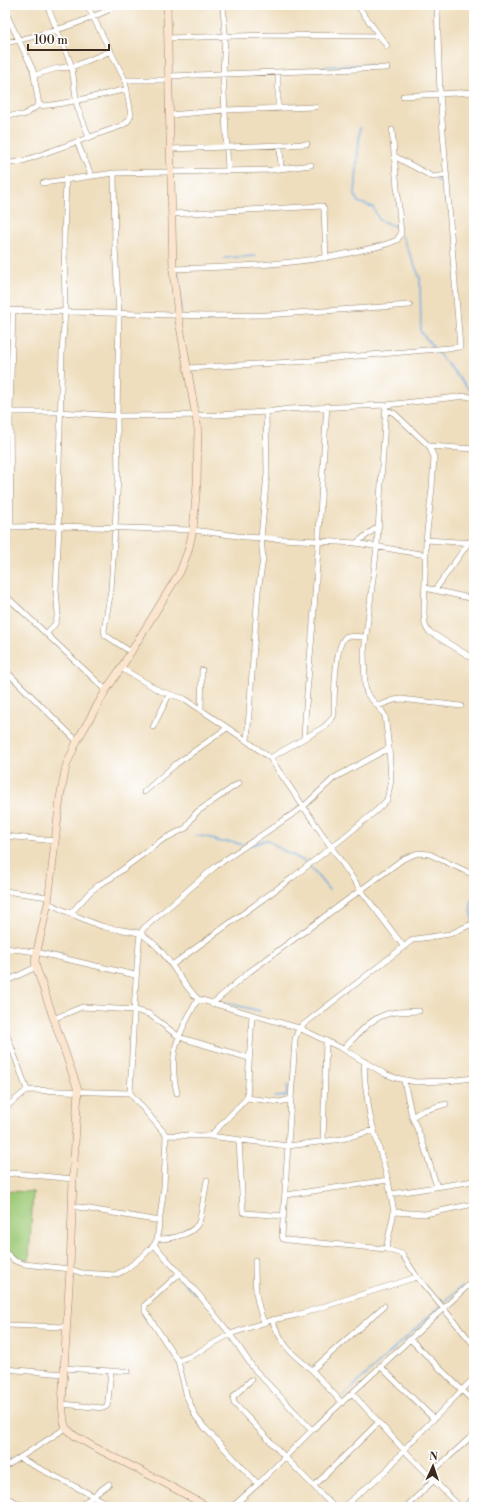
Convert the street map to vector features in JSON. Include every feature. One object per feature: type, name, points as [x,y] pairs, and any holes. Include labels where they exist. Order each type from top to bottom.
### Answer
[{"type":"main road","points":[[167,5],[172,172],[173,269],[178,315],[198,429],[197,484],[193,530],[188,551],[180,572],[122,668],[106,690],[77,741],[66,766],[60,798],[48,900],[36,952],[36,967],[78,1090],[73,1179],[68,1327],[62,1404],[64,1422],[66,1428],[75,1436],[208,1507]]},
{"type":"street","points":[[47,5],[72,67],[79,110],[89,137]]},
{"type":"street","points":[[5,164],[24,161],[77,142],[127,122],[131,115],[126,80],[87,5]]},
{"type":"street","points":[[5,43],[58,30],[94,18],[118,5]]},
{"type":"street","points":[[223,5],[225,36],[223,74],[228,171]]},
{"type":"street","points":[[357,5],[387,46]]},
{"type":"street","points":[[188,368],[310,361],[460,347],[440,94],[437,5]]},
{"type":"street","points":[[5,11],[35,75],[39,105]]},
{"type":"street","points":[[168,38],[272,35],[379,36]]},
{"type":"street","points":[[35,75],[58,68],[72,67],[111,51]]},
{"type":"street","points":[[126,80],[223,74],[387,68]]},
{"type":"street","points":[[278,72],[278,109]]},
{"type":"street","points":[[5,115],[24,115],[39,105],[41,106],[77,100],[127,89]]},
{"type":"street","points":[[403,96],[474,92]]},
{"type":"street","points":[[170,115],[225,110],[315,107]]},
{"type":"street","points":[[173,269],[234,267],[326,258],[393,242],[400,238],[401,234],[392,130]]},
{"type":"street","points":[[77,142],[91,175]]},
{"type":"street","points":[[171,149],[307,144]]},
{"type":"street","points":[[280,145],[281,169]]},
{"type":"street","points":[[394,156],[433,177],[447,175]]},
{"type":"street","points":[[43,183],[91,175],[114,173],[281,169],[311,165]]},
{"type":"street","points":[[114,173],[115,248],[120,315],[117,416],[118,479],[111,590],[104,633],[131,652]]},
{"type":"street","points":[[46,634],[55,624],[58,614],[56,589],[59,526],[60,412],[65,312],[64,240],[66,179]]},
{"type":"street","points":[[172,214],[322,206],[324,209],[326,258]]},
{"type":"street","points":[[5,310],[120,315],[202,316],[266,314],[410,305]]},
{"type":"street","points":[[11,527],[7,412],[13,311]]},
{"type":"street","points":[[7,412],[60,412],[117,416],[196,415],[266,412],[327,406],[386,407],[466,396],[474,398]]},
{"type":"street","points":[[304,738],[307,680],[319,541],[327,406]]},
{"type":"street","points":[[386,407],[429,446],[434,456],[426,540],[424,613],[426,628],[428,631],[474,659]]},
{"type":"street","points":[[172,965],[292,878],[377,810],[387,800],[391,780],[389,748],[384,716],[382,711],[367,694],[365,686],[366,637],[372,598],[377,546],[386,407]]},
{"type":"street","points":[[247,741],[258,590],[263,559],[261,538],[267,473],[266,412]]},
{"type":"street","points":[[429,446],[474,449]]},
{"type":"street","points":[[5,526],[193,530],[232,536],[356,543],[426,555]]},
{"type":"street","points":[[356,543],[378,526]]},
{"type":"street","points":[[426,540],[471,543]]},
{"type":"street","points":[[435,590],[471,543]]},
{"type":"street","points":[[425,588],[474,599]]},
{"type":"street","points":[[5,594],[106,690]]},
{"type":"street","points":[[270,758],[324,727],[331,720],[334,715],[335,680],[341,640],[347,636],[366,637]]},
{"type":"street","points":[[122,668],[169,695],[185,700],[270,758],[360,889],[404,947]]},
{"type":"street","points":[[5,670],[77,741]]},
{"type":"street","points":[[201,710],[202,670]]},
{"type":"street","points":[[153,727],[169,695]]},
{"type":"street","points":[[378,706],[401,699],[461,706]]},
{"type":"street","points":[[144,792],[176,764],[227,728]]},
{"type":"street","points":[[5,1252],[16,1261],[24,1264],[70,1269],[82,1273],[115,1275],[125,1270],[154,1245],[157,1240],[164,1187],[166,1135],[130,1093],[135,1010],[135,975],[140,934],[148,924],[216,866],[304,807],[334,778],[389,748]]},
{"type":"street","points":[[71,913],[90,892],[100,884],[111,878],[162,840],[182,831],[186,828],[197,812],[239,783]]},
{"type":"street","points":[[5,836],[55,841]]},
{"type":"street","points":[[212,1004],[249,972],[360,889],[370,884],[403,859],[418,853],[429,854],[472,874]]},
{"type":"street","points":[[5,891],[48,900],[71,913],[105,927],[140,934],[157,948],[172,965],[190,992],[198,999],[298,1028],[343,1049],[384,1074],[404,1080],[448,1081],[474,1078]]},
{"type":"street","points":[[474,923],[450,934],[416,939],[298,1028],[295,1039],[286,1195],[282,1236],[287,1240],[386,1249],[402,1254],[417,1277],[474,1344]]},
{"type":"street","points":[[5,948],[36,952],[135,975]]},
{"type":"street","points":[[5,982],[36,967]]},
{"type":"street","points":[[178,1093],[174,1081],[174,1055],[178,1036],[198,999]]},
{"type":"street","points":[[53,1019],[82,1007],[135,1010],[149,1014],[178,1036],[196,1043],[250,1058]]},
{"type":"street","points":[[343,1049],[370,1023],[381,1016],[388,1014],[418,1012]]},
{"type":"street","points":[[210,1136],[247,1098],[252,1015]]},
{"type":"street","points":[[5,1029],[27,1090]]},
{"type":"street","points":[[323,1142],[326,1041]]},
{"type":"street","points":[[364,1061],[367,1096],[374,1130],[388,1180],[394,1212],[386,1249]]},
{"type":"street","points":[[404,1080],[412,1118],[422,1140],[437,1187]]},
{"type":"street","points":[[5,1108],[27,1090],[78,1090],[130,1093]]},
{"type":"street","points":[[247,1098],[280,1102],[291,1099]]},
{"type":"street","points":[[280,1102],[290,1111]]},
{"type":"street","points":[[412,1118],[422,1111],[446,1104]]},
{"type":"street","points":[[166,1135],[210,1136],[288,1146],[342,1139],[374,1130]]},
{"type":"street","points":[[239,1140],[243,1212],[284,1216]]},
{"type":"street","points":[[5,1175],[13,1173],[73,1179]]},
{"type":"street","points":[[157,1240],[181,1235],[195,1228],[199,1224],[207,1180]]},
{"type":"street","points":[[286,1195],[388,1180]]},
{"type":"street","points":[[391,1194],[474,1181]]},
{"type":"street","points":[[394,1212],[425,1214],[474,1204]]},
{"type":"street","points":[[72,1206],[160,1221]]},
{"type":"street","points":[[154,1245],[230,1334],[254,1369],[312,1430]]},
{"type":"street","points":[[255,1260],[257,1304],[264,1323]]},
{"type":"street","points":[[180,1274],[145,1305],[145,1311],[178,1361],[187,1397],[196,1417],[258,1484]]},
{"type":"street","points":[[178,1361],[193,1355],[230,1334],[272,1320],[297,1315],[417,1277]]},
{"type":"street","points":[[232,1507],[442,1308],[473,1283]]},
{"type":"street","points":[[312,1370],[384,1306]]},
{"type":"street","points":[[272,1320],[285,1346],[295,1357],[312,1370],[342,1403]]},
{"type":"street","points":[[5,1325],[68,1327]]},
{"type":"street","points":[[410,1339],[474,1402]]},
{"type":"street","points":[[380,1366],[434,1419]]},
{"type":"street","points":[[5,1369],[128,1371]]},
{"type":"street","points":[[62,1404],[103,1408],[107,1406],[111,1371]]},
{"type":"street","points":[[343,1507],[385,1472],[404,1450],[474,1378]]},
{"type":"street","points":[[251,1380],[234,1396],[232,1399],[234,1403],[334,1507]]},
{"type":"street","points":[[352,1393],[404,1450],[460,1507]]},
{"type":"street","points":[[314,1486],[379,1422]]},
{"type":"street","points":[[5,1467],[66,1428]]},
{"type":"street","points":[[429,1475],[474,1434]]},
{"type":"street","points":[[19,1458],[115,1507]]},
{"type":"street","points":[[406,1507],[434,1480]]},
{"type":"street","points":[[79,1507],[109,1484]]},
{"type":"street","points":[[5,1496],[26,1507]]},
{"type":"street","points":[[464,1507],[474,1498]]},
{"type":"green space","points":[[5,1191],[33,1192],[29,1260],[16,1257],[5,1245]]},
{"type":"waterway","points":[[322,67],[348,65]]},
{"type":"waterway","points":[[350,65],[370,65]]},
{"type":"waterway","points":[[360,127],[355,195],[358,202],[373,207],[379,220],[397,227],[398,229]]},
{"type":"waterway","points":[[436,180],[444,184],[445,202]]},
{"type":"waterway","points":[[402,236],[420,278],[421,332],[434,348]]},
{"type":"waterway","points":[[224,258],[256,256]]},
{"type":"waterway","points":[[178,271],[181,311]]},
{"type":"waterway","points":[[436,351],[474,395]]},
{"type":"waterway","points":[[368,684],[369,692]]},
{"type":"waterway","points":[[195,835],[211,838],[220,842],[233,842],[243,845]]},
{"type":"waterway","points":[[249,845],[263,840],[268,840],[282,850],[306,862],[329,890]]},
{"type":"waterway","points":[[474,893],[471,901],[474,927]]},
{"type":"waterway","points":[[474,937],[472,968],[474,981]]},
{"type":"waterway","points":[[44,951],[63,953]]},
{"type":"waterway","points":[[227,1003],[260,1011]]},
{"type":"waterway","points":[[274,1097],[286,1096],[288,1085]]},
{"type":"waterway","points":[[180,1278],[194,1293]]},
{"type":"waterway","points":[[441,1305],[462,1286]]},
{"type":"waterway","points":[[341,1398],[439,1307]]},
{"type":"waterway","points":[[396,1356],[400,1351]]},
{"type":"waterway","points":[[297,1440],[307,1430]]},
{"type":"waterway","points":[[5,1462],[11,1458]]},
{"type":"waterway","points":[[426,1482],[427,1476]]}]
